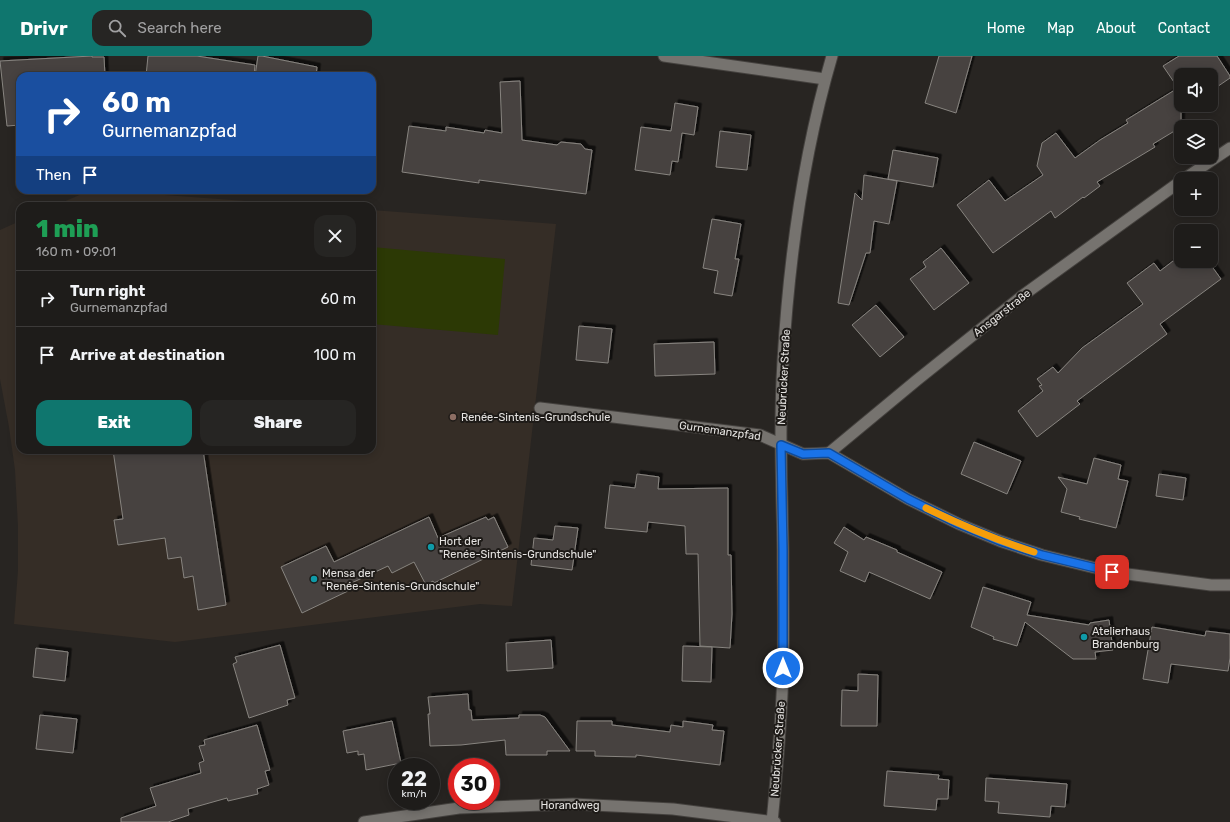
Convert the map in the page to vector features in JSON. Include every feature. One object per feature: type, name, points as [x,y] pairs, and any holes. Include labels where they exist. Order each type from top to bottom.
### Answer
[{"type":"street","points":[[664,56],[825,79]]},
{"type":"street","name":"Neubrücker Straße","points":[[773,822],[783,668],[781,445],[783,362],[792,258],[806,168],[825,79],[832,56]]},
{"type":"street","points":[[1194,172],[1230,148]]},
{"type":"street","name":"Ansgarstraße","points":[[829,453],[1022,296],[1174,186]]},
{"type":"street","name":"Gurnemanzpfad","points":[[540,408],[760,435],[803,454],[829,453]]},
{"type":"street","points":[[829,453],[908,499],[959,524],[1000,541],[1042,555],[1112,572],[1211,585],[1230,585]]},
{"type":"street","name":"Horandweg","points":[[364,822],[459,808],[573,804],[673,809],[773,822]]},
{"type":"shaded area","points":[[82,194],[151,194],[258,202],[63,202]]},
{"type":"shaded area","name":"Renée-Sintenis-Grundschule","points":[[376,210],[556,224],[512,606],[480,604],[175,642],[14,624],[18,570],[18,527],[15,470],[0,379],[0,230],[16,223],[16,454],[376,454]]},
{"type":"green space","points":[[376,247],[505,259],[498,335],[376,324]]},
{"type":"building","points":[[92,56],[104,57],[105,72],[16,72],[16,125],[7,126],[0,61]]},
{"type":"building","points":[[148,56],[197,56],[255,65],[254,72],[146,72]]},
{"type":"building","points":[[258,56],[317,67],[316,72],[256,72]]},
{"type":"building","points":[[939,56],[972,56],[956,113],[925,103]]},
{"type":"building","points":[[1179,56],[1217,56],[1230,78],[1218,86],[1218,68],[1174,68],[1174,82],[1163,66]]},
{"type":"building","points":[[520,81],[522,140],[557,145],[561,142],[581,144],[585,149],[592,150],[586,194],[479,180],[479,183],[402,172],[409,126],[446,131],[446,127],[484,133],[485,130],[502,133],[500,82]]},
{"type":"building","points":[[1174,90],[1174,112],[1181,112],[1181,120],[1174,120],[1174,131],[1153,144],[1155,147],[1097,182],[1100,186],[1055,218],[1051,211],[993,253],[957,205],[989,180],[1005,201],[1043,175],[1037,166],[1042,143],[1056,133],[1075,158],[1100,140],[1128,123],[1126,120]]},
{"type":"building","points":[[675,103],[698,107],[694,135],[682,133],[678,162],[672,161],[670,175],[635,170],[641,127],[671,131]]},
{"type":"building","points":[[720,131],[751,135],[747,170],[716,167]]},
{"type":"building","points":[[893,150],[938,158],[933,187],[888,179]]},
{"type":"building","points":[[864,175],[897,181],[889,224],[874,221],[870,253],[866,253],[849,305],[838,303],[855,193],[862,200]]},
{"type":"building","points":[[712,219],[741,224],[735,259],[739,259],[732,296],[714,293],[718,271],[703,268]]},
{"type":"building","points":[[941,248],[969,283],[934,310],[910,279],[926,267],[923,262]]},
{"type":"building","points":[[1174,261],[1174,268],[1213,268],[1221,279],[1160,324],[1167,334],[1077,401],[1080,404],[1037,437],[1018,411],[1043,391],[1039,386],[1042,385],[1037,379],[1053,367],[1058,373],[1082,348],[1143,304],[1127,283],[1154,263],[1160,271]]},
{"type":"building","points":[[876,305],[904,337],[880,357],[852,325]]},
{"type":"building","points":[[579,326],[612,329],[608,363],[576,360]]},
{"type":"building","points":[[714,342],[715,374],[655,376],[654,344]]},
{"type":"building","points":[[974,442],[1021,461],[1007,494],[961,474]]},
{"type":"building","points":[[114,454],[204,454],[226,605],[198,610],[193,576],[184,578],[181,557],[168,559],[165,538],[118,545],[114,520],[123,519]]},
{"type":"building","points":[[1094,458],[1121,465],[1118,479],[1128,481],[1116,528],[1079,519],[1080,517],[1061,512],[1067,489],[1058,477],[1087,484]]},
{"type":"building","points":[[637,474],[659,477],[658,489],[728,488],[728,555],[731,555],[732,614],[730,648],[700,646],[698,554],[686,554],[685,526],[648,522],[647,532],[605,528],[610,485],[635,488]]},
{"type":"building","points":[[1159,474],[1186,478],[1183,500],[1156,496]]},
{"type":"building","name":"Hort der \"Renée-Sintenis-Grundschule\"","points":[[429,517],[438,538],[486,517],[488,520],[494,517],[508,547],[434,583],[433,581],[426,585],[414,562],[392,573],[388,566],[345,586],[348,591],[302,613],[281,567],[326,546],[334,562]]},
{"type":"building","points":[[555,526],[578,528],[572,570],[531,565],[534,538],[553,540]]},
{"type":"building","points":[[844,527],[864,540],[866,537],[942,572],[930,599],[869,572],[865,582],[840,571],[848,552],[834,543]]},
{"type":"building","points":[[983,587],[1031,602],[1027,615],[1089,625],[1090,623],[1109,620],[1113,650],[1095,652],[1096,659],[1073,659],[1025,622],[1017,646],[993,639],[994,637],[971,627]]},
{"type":"building","points":[[1152,627],[1205,636],[1206,631],[1230,634],[1230,658],[1228,671],[1171,664],[1168,683],[1143,679]]},
{"type":"building","points":[[551,640],[553,668],[507,671],[506,643]]},
{"type":"building","points":[[280,645],[295,698],[287,700],[288,705],[249,718],[233,664],[237,662],[235,657]]},
{"type":"building","points":[[683,646],[712,647],[711,682],[682,681]]},
{"type":"building","points":[[36,648],[68,652],[65,681],[33,677]]},
{"type":"building","points":[[858,674],[878,675],[877,726],[841,726],[842,690],[858,691]]},
{"type":"building","points":[[468,694],[469,710],[471,710],[472,720],[519,718],[519,715],[540,715],[545,717],[570,751],[547,751],[547,755],[506,755],[505,740],[461,745],[430,746],[428,714],[430,714],[428,697]]},
{"type":"building","points":[[40,715],[77,719],[73,753],[36,749]]},
{"type":"building","points":[[392,721],[400,758],[388,758],[388,766],[366,770],[364,754],[358,755],[358,751],[347,753],[343,731]]},
{"type":"building","points":[[577,721],[612,721],[612,725],[670,732],[671,725],[683,727],[683,721],[713,725],[712,730],[724,731],[720,765],[636,755],[636,757],[595,756],[595,751],[576,751]]},
{"type":"building","points":[[257,725],[270,770],[265,771],[269,785],[257,789],[258,794],[228,801],[227,798],[188,809],[189,815],[168,822],[121,822],[121,818],[156,806],[150,788],[201,773],[199,763],[204,761],[199,746],[205,745],[204,740]]},
{"type":"building","points":[[887,771],[939,775],[938,779],[949,780],[948,799],[937,799],[936,810],[884,806]]},
{"type":"building","points":[[986,778],[1067,784],[1065,807],[1051,806],[1050,817],[998,813],[999,802],[985,801]]},
{"type":"slow traffic","points":[[926,508],[1000,541],[1034,552]]},
{"type":"place","name":"Renée-Sintenis-Grundschule","points":[[453,417]]},
{"type":"place","name":"Hort der \"Renée-Sintenis-Grundschule\"","points":[[431,547]]},
{"type":"place","name":"Mensa der \"Renée-Sintenis-Grundschule\"","points":[[314,579]]},
{"type":"place","name":"Atelierhaus Brandenburg","points":[[1084,637]]},
{"type":"route","points":[[783,668],[781,445],[803,454],[829,453],[908,499],[959,524],[1000,541],[1042,555],[1112,572]]}]
